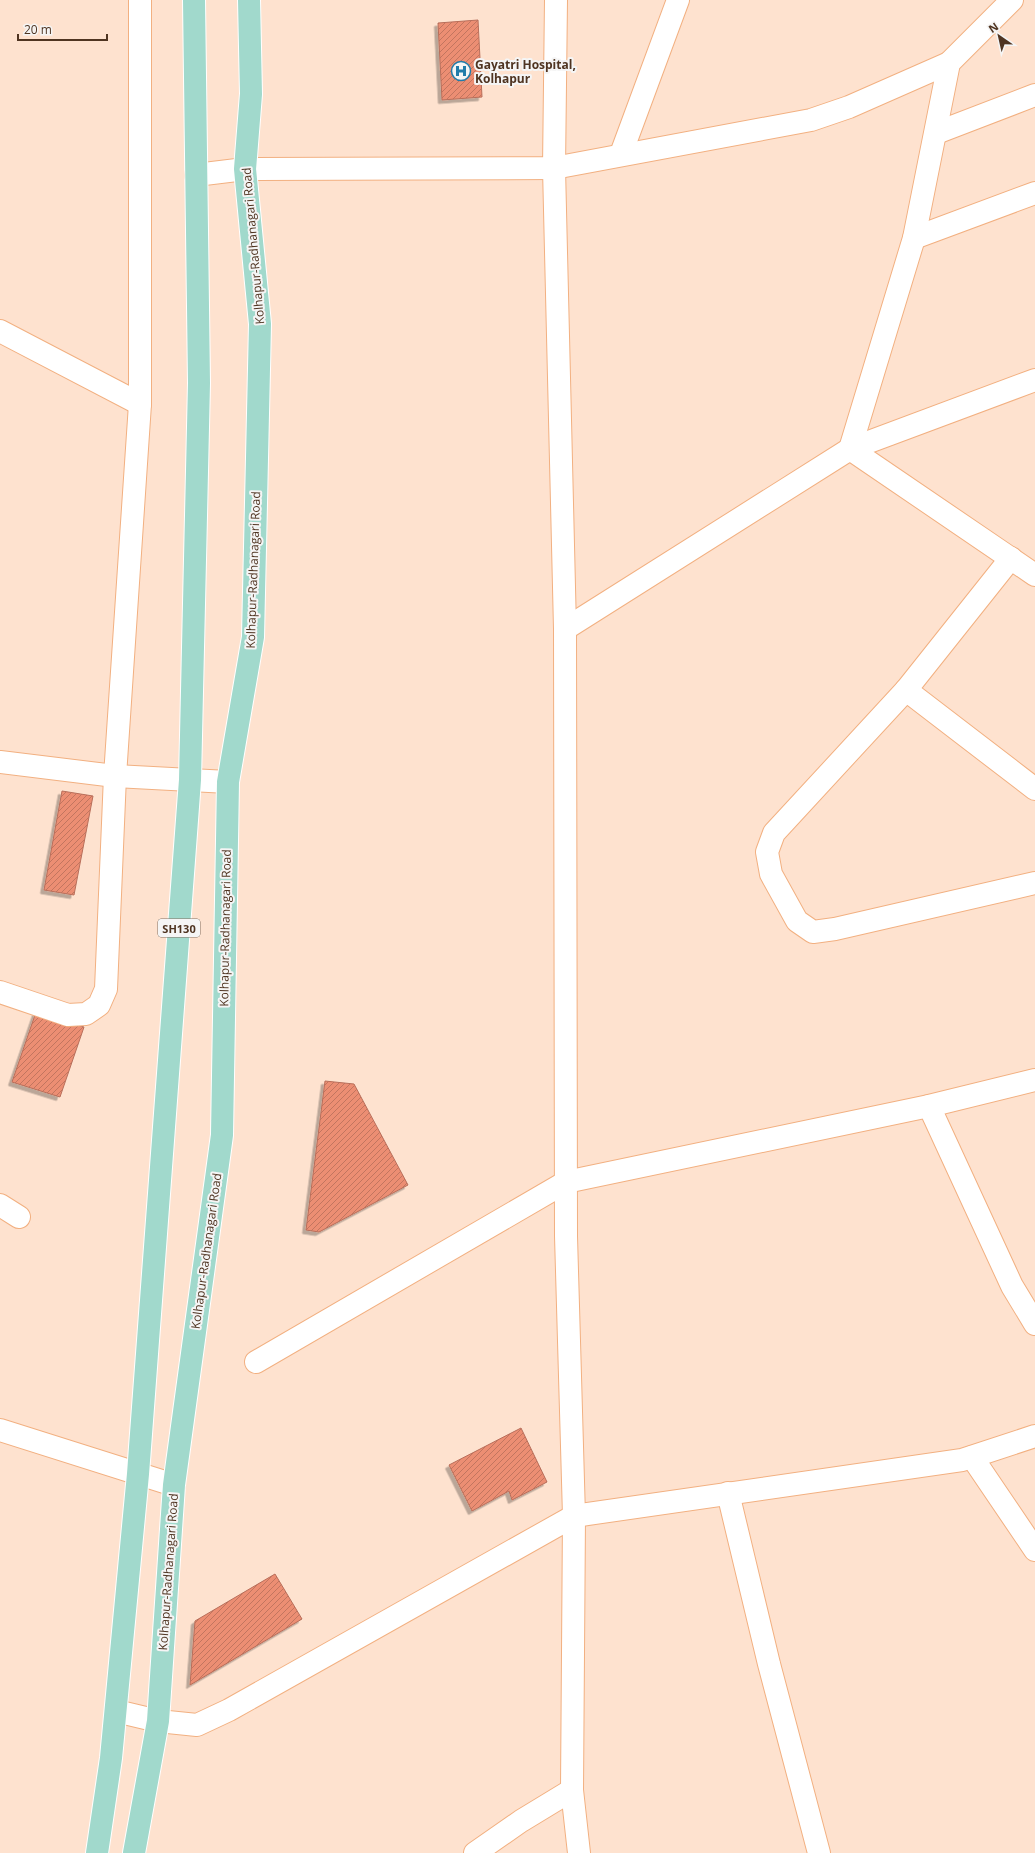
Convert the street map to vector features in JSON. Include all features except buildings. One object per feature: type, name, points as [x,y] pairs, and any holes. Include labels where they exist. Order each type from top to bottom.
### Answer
[{"type":"main road","name":"SH130","points":[[97,1853],[105,1805],[116,1711],[138,1474],[190,780],[199,383],[194,0]]},
{"type":"main road","name":"Kolhapur-Radhanagari Road","points":[[134,1853],[158,1721],[174,1485],[222,1135],[228,782],[252,637],[260,324],[245,169],[251,94],[249,0]]},
{"type":"street","points":[[0,992],[68,1015],[86,1014],[98,1005],[106,989],[115,776],[140,404],[140,0]]},
{"type":"street","points":[[556,0],[554,168],[565,629],[566,1236],[574,1516],[572,1790],[579,1852]]},
{"type":"street","points":[[621,154],[678,0]]},
{"type":"street","points":[[196,176],[245,169],[554,168],[621,154],[811,120],[850,107],[949,63],[1012,0]]},
{"type":"street","points":[[850,449],[914,238],[949,63]]},
{"type":"street","points":[[936,133],[1035,95]]},
{"type":"street","points":[[914,238],[1035,193]]},
{"type":"street","points":[[0,331],[140,404]]},
{"type":"street","points":[[565,629],[850,449],[1035,380]]},
{"type":"street","points":[[850,449],[1035,575]]},
{"type":"street","points":[[1011,558],[906,690],[774,833],[767,852],[771,874],[796,920],[813,932],[835,929],[1035,883]]},
{"type":"street","points":[[906,690],[1035,789]]},
{"type":"street","points":[[0,762],[115,776],[228,782]]},
{"type":"street","points":[[256,1362],[566,1182],[929,1106],[1035,1080]]},
{"type":"street","points":[[929,1106],[1012,1286],[1035,1324]]},
{"type":"street","points":[[0,1205],[19,1217]]},
{"type":"street","points":[[0,1430],[174,1485]]},
{"type":"street","points":[[116,1711],[158,1721],[197,1725],[229,1710],[574,1516],[962,1460],[1035,1436]]},
{"type":"street","points":[[972,1457],[1035,1550]]},
{"type":"street","points":[[728,1494],[769,1664],[819,1853]]},
{"type":"street","points":[[475,1853],[521,1821],[572,1790]]},
{"type":"place","name":"Gayatri Hospital, Kolhapur","points":[[461,71]]}]
